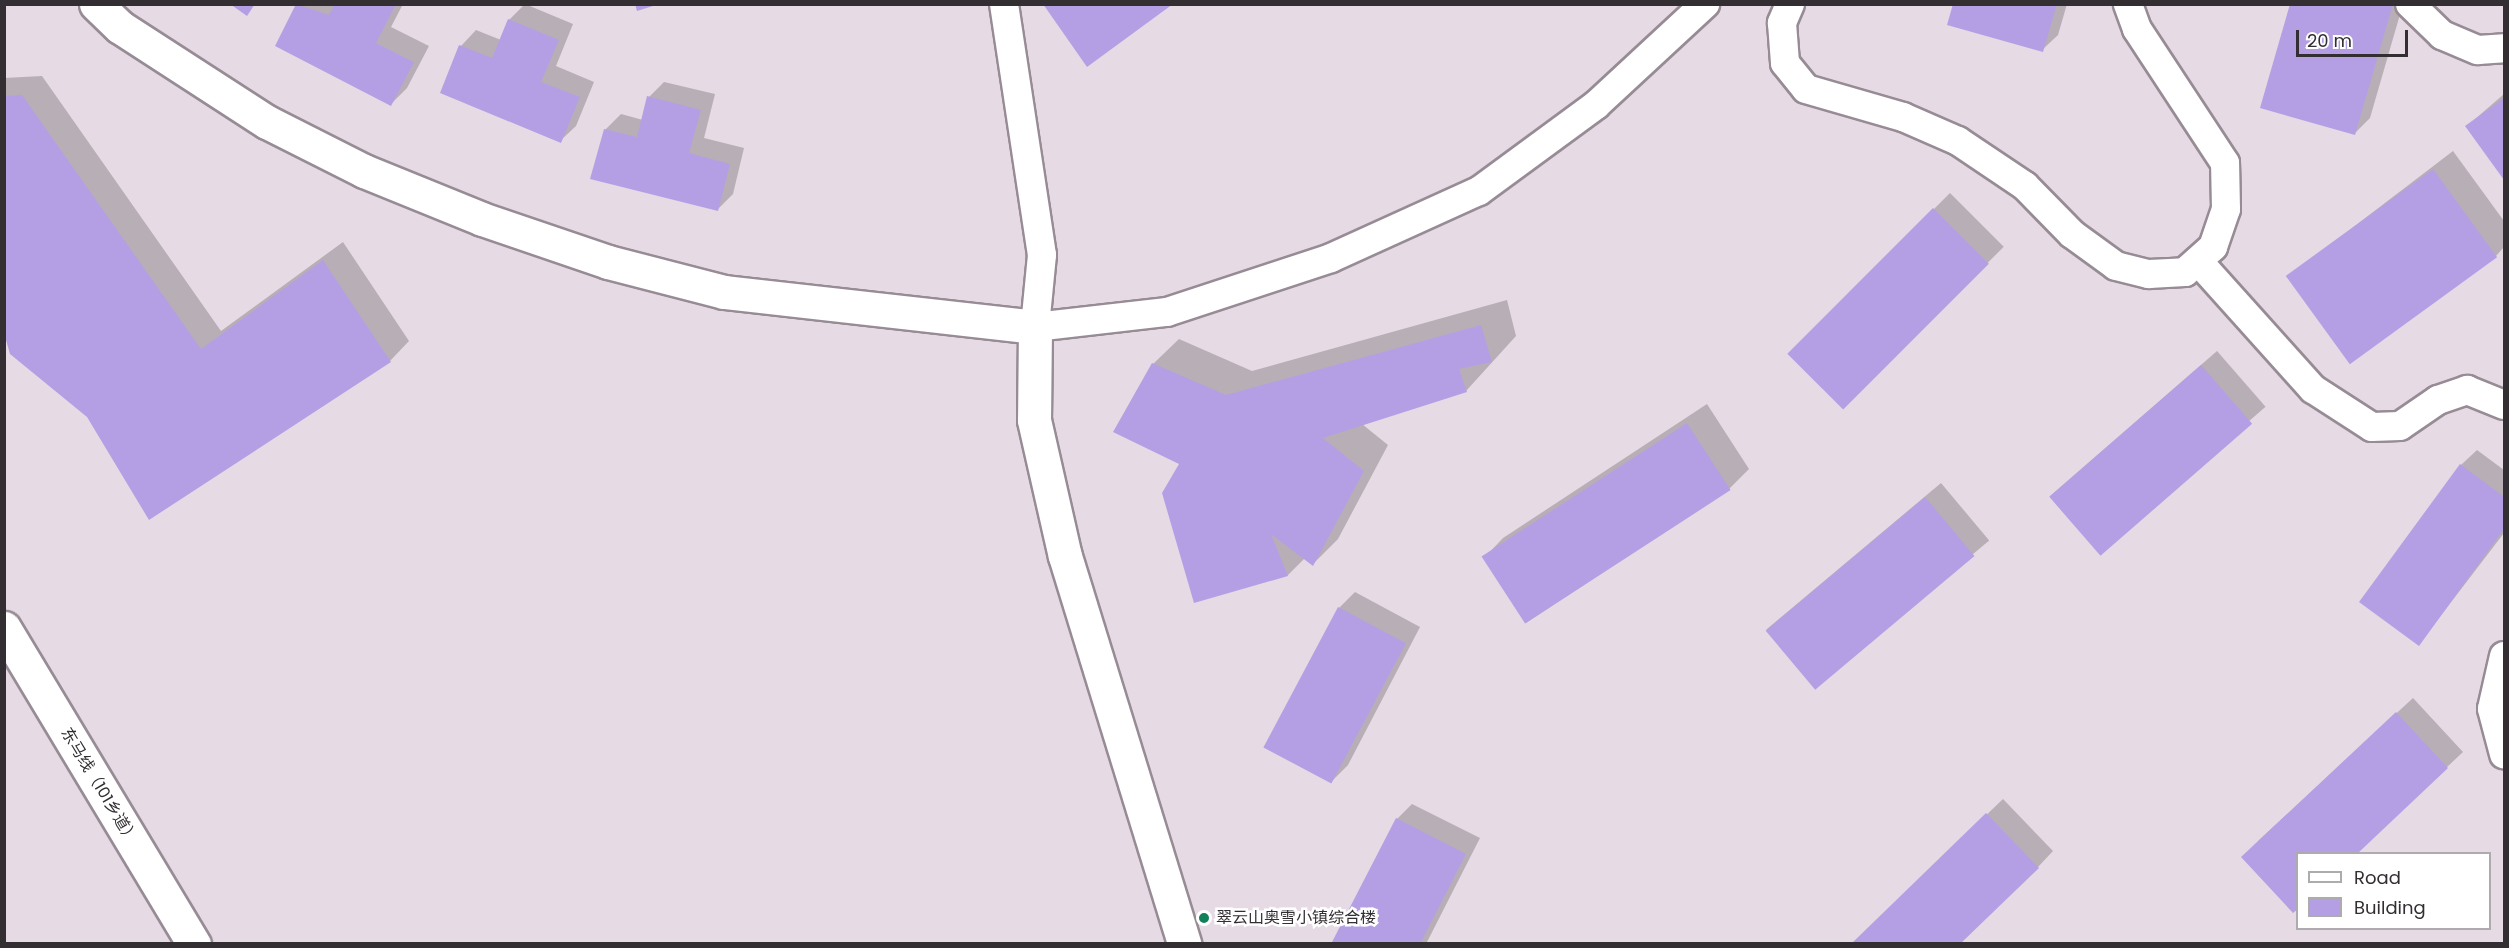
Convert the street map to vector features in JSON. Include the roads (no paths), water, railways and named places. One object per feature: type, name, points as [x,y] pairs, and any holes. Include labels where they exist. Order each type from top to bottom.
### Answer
[{"type":"street","points":[[96,4],[129,33],[267,122],[364,171],[482,219],[608,262],[724,292],[1035,327],[1167,312],[1331,258],[1479,191],[1596,105],[1705,4]]},
{"type":"street","points":[[1004,4],[1042,255],[1035,327],[1034,420],[1065,556],[1184,944]]},
{"type":"street","points":[[1790,4],[1782,23],[1785,63],[1806,89],[1904,117],[1958,141],[2025,186],[2072,234],[2116,266],[2149,274],[2185,272],[2213,247],[2226,209],[2225,164],[2137,29],[2128,4]]},
{"type":"street","points":[[2410,4],[2442,35],[2478,50],[2505,48]]},
{"type":"street","points":[[2198,261],[2313,389],[2372,427],[2400,426],[2438,400],[2467,390],[2505,405]]},
{"type":"street","name":"东马线（101乡道）","points":[[4,628],[194,944]]},
{"type":"street","points":[[2505,656],[2492,709],[2505,754]]},
{"type":"place","name":"翠云山奥雪小镇综合楼","points":[[1204,918]]}]
